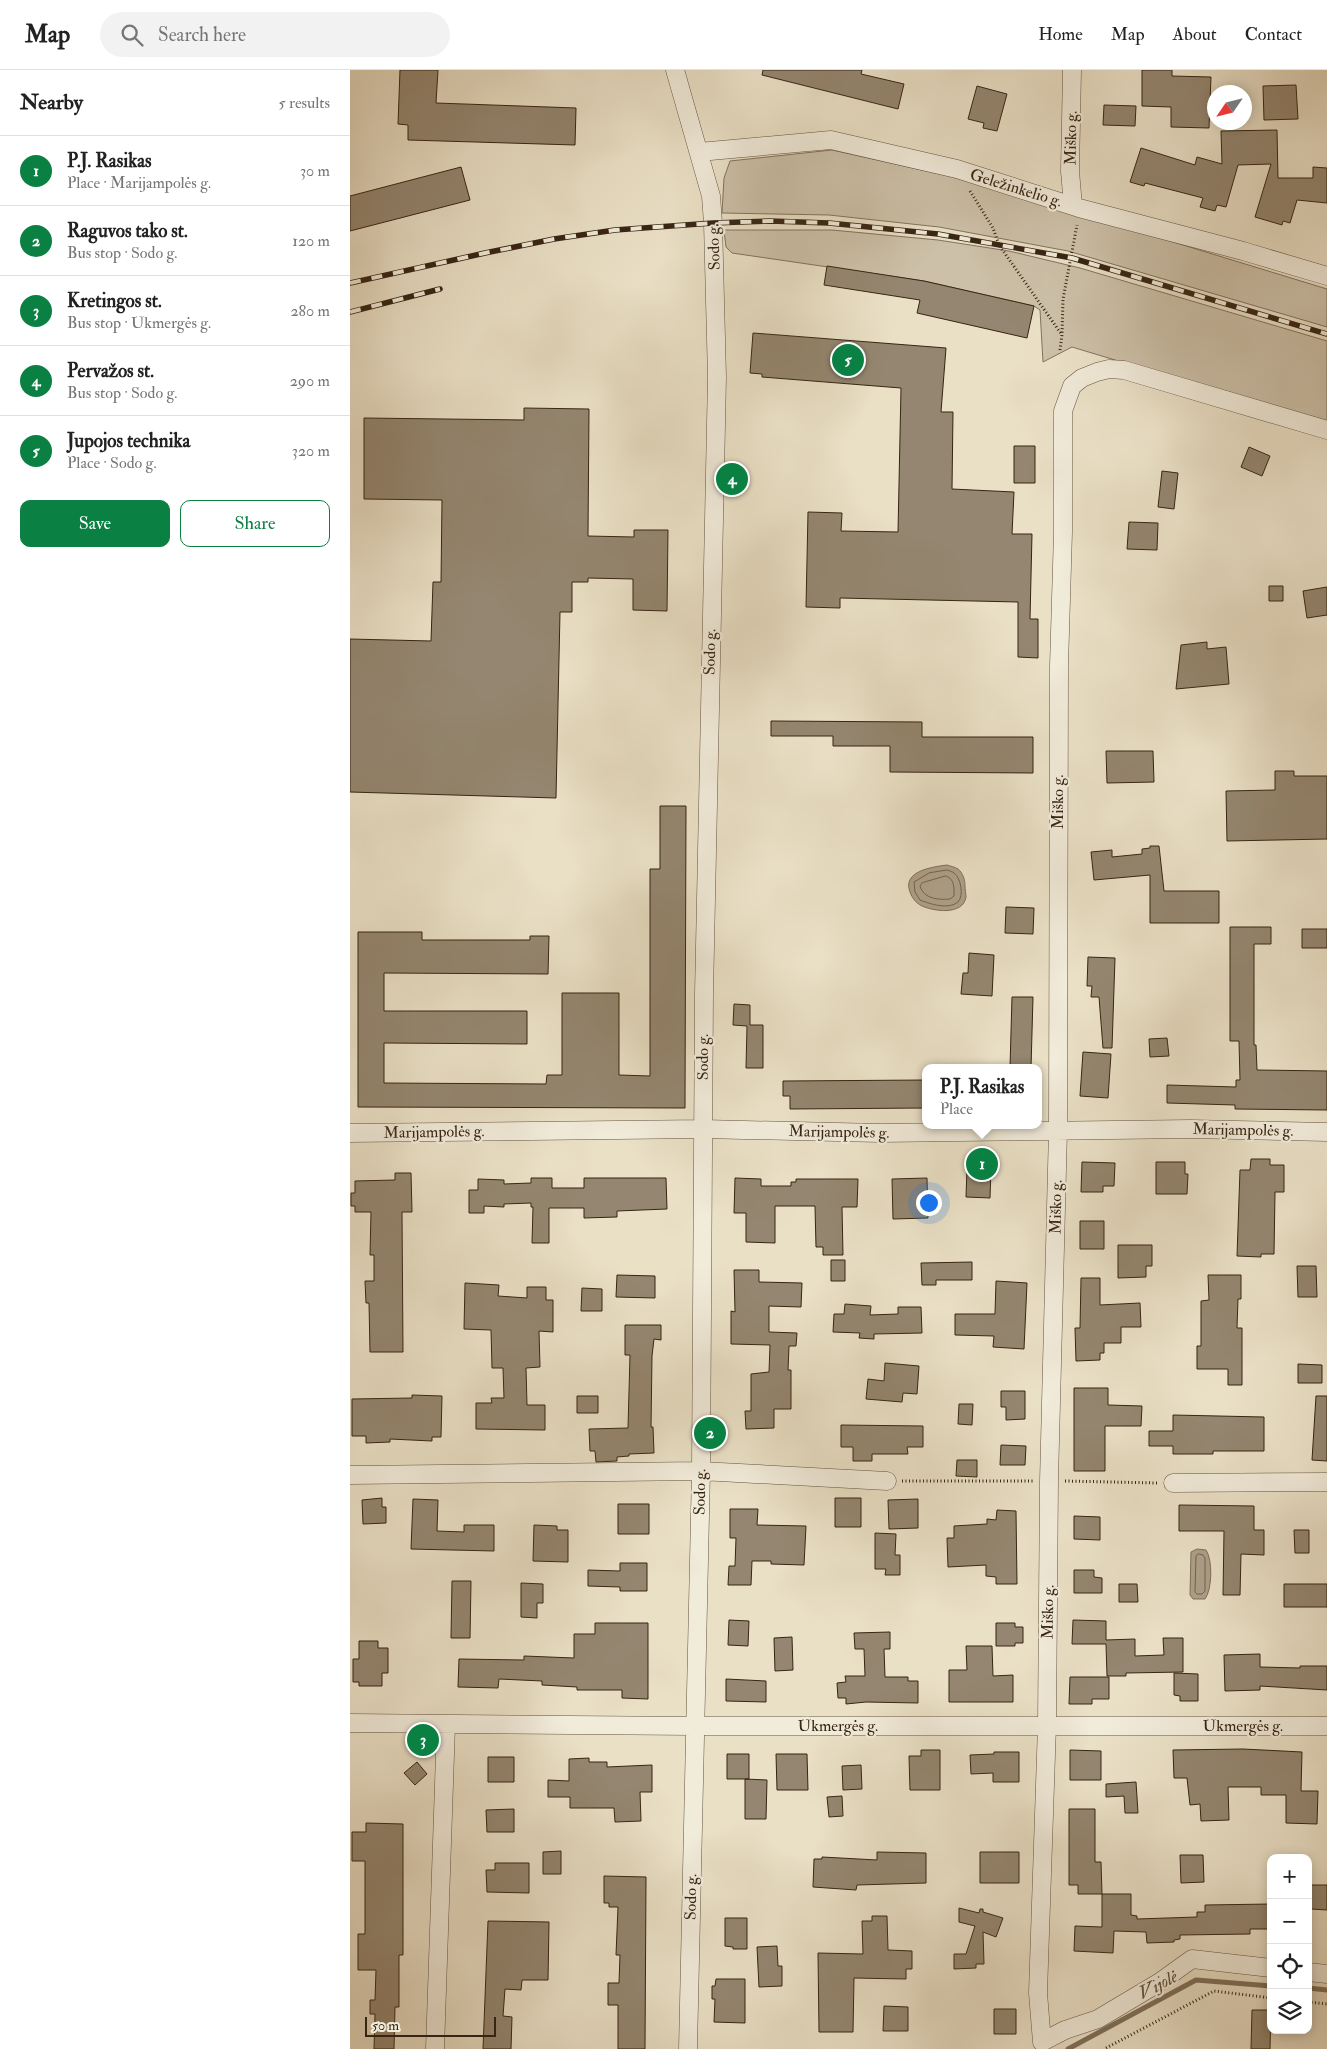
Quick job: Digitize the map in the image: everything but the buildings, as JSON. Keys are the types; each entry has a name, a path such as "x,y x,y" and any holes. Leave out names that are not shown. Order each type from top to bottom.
{"street":[{"name":"Sodo g.","path":"675,70 711,196 714,222 717,367 708,744 701,1471 688,2049"},
{"name":"Miško g.","path":"1072,70 1070,171 1076,207"},
{"name":"Geležinkelio g.","path":"699,152 831,140 957,169 1076,207 1243,250 1327,276"},
{"name":"Miško g.","path":"1267,1968 1192,1959 1160,1982 1098,2020 1065,2030 1042,2042 1038,1993 1047,1726 1049,1481 1058,1130 1058,685 1063,532 1063,411 1072,386 1082,378 1097,372 1124,370 1327,430"},
{"name":"Marijampolės g.","path":"350,1133 703,1130 880,1133 1190,1129 1327,1132"},
{"path":"350,1475 701,1471 887,1481"},
{"path":"1173,1483 1327,1482"},
{"name":"Ukmergės g.","path":"350,1723 694,1726 1327,1726"},
{"path":"434,2049 446,1724"},
{"path":"1312,1972 1327,1974"}],"path":[{"path":"957,169 993,228 999,245 1062,335"},
{"path":"1060,350 1063,299 1076,207"},
{"path":"887,1481 1173,1483"},
{"path":"1106,2048 1214,1991 1267,1998"},
{"path":"1312,2002 1327,2004"}],"shaded area":[{"path":"832,150 949,176 1075,212 1327,289 1327,327 1068,251 939,227 829,215 722,213 724,178 730,161"},
{"path":"724,230 832,230 938,240 1009,251 1080,268 1327,341 1327,424 1072,347 1043,362 1040,310 1034,306 924,281 732,253 726,247"}],"water":[{"path":"947,865 958,869 965,881 966,897 964,903 954,910 940,910 922,906 913,898 910,892 910,879 920,871"},
{"path":"1197,1549 1206,1550 1210,1561 1210,1582 1205,1599 1193,1599 1190,1595 1191,1552"}],"waterway":[{"name":"Vijolė","path":"1068,2049 1196,1980 1267,1986"},
{"name":"Vijolė","path":"1312,1988 1327,1990"}],"railway":[{"path":"350,283 554,239 615,230 770,221 829,223 938,234 1072,258 1327,334"},
{"path":"350,312 440,289"}],"place":[{"name":"Jupojos technika","path":"848,360"},
{"name":"Pervažos st.","path":"732,479"},
{"name":"P.J. Rasikas","path":"982,1164"},
{"name":"Raguvos tako st.","path":"710,1433"},
{"name":"Kretingos st.","path":"423,1740"}]}
